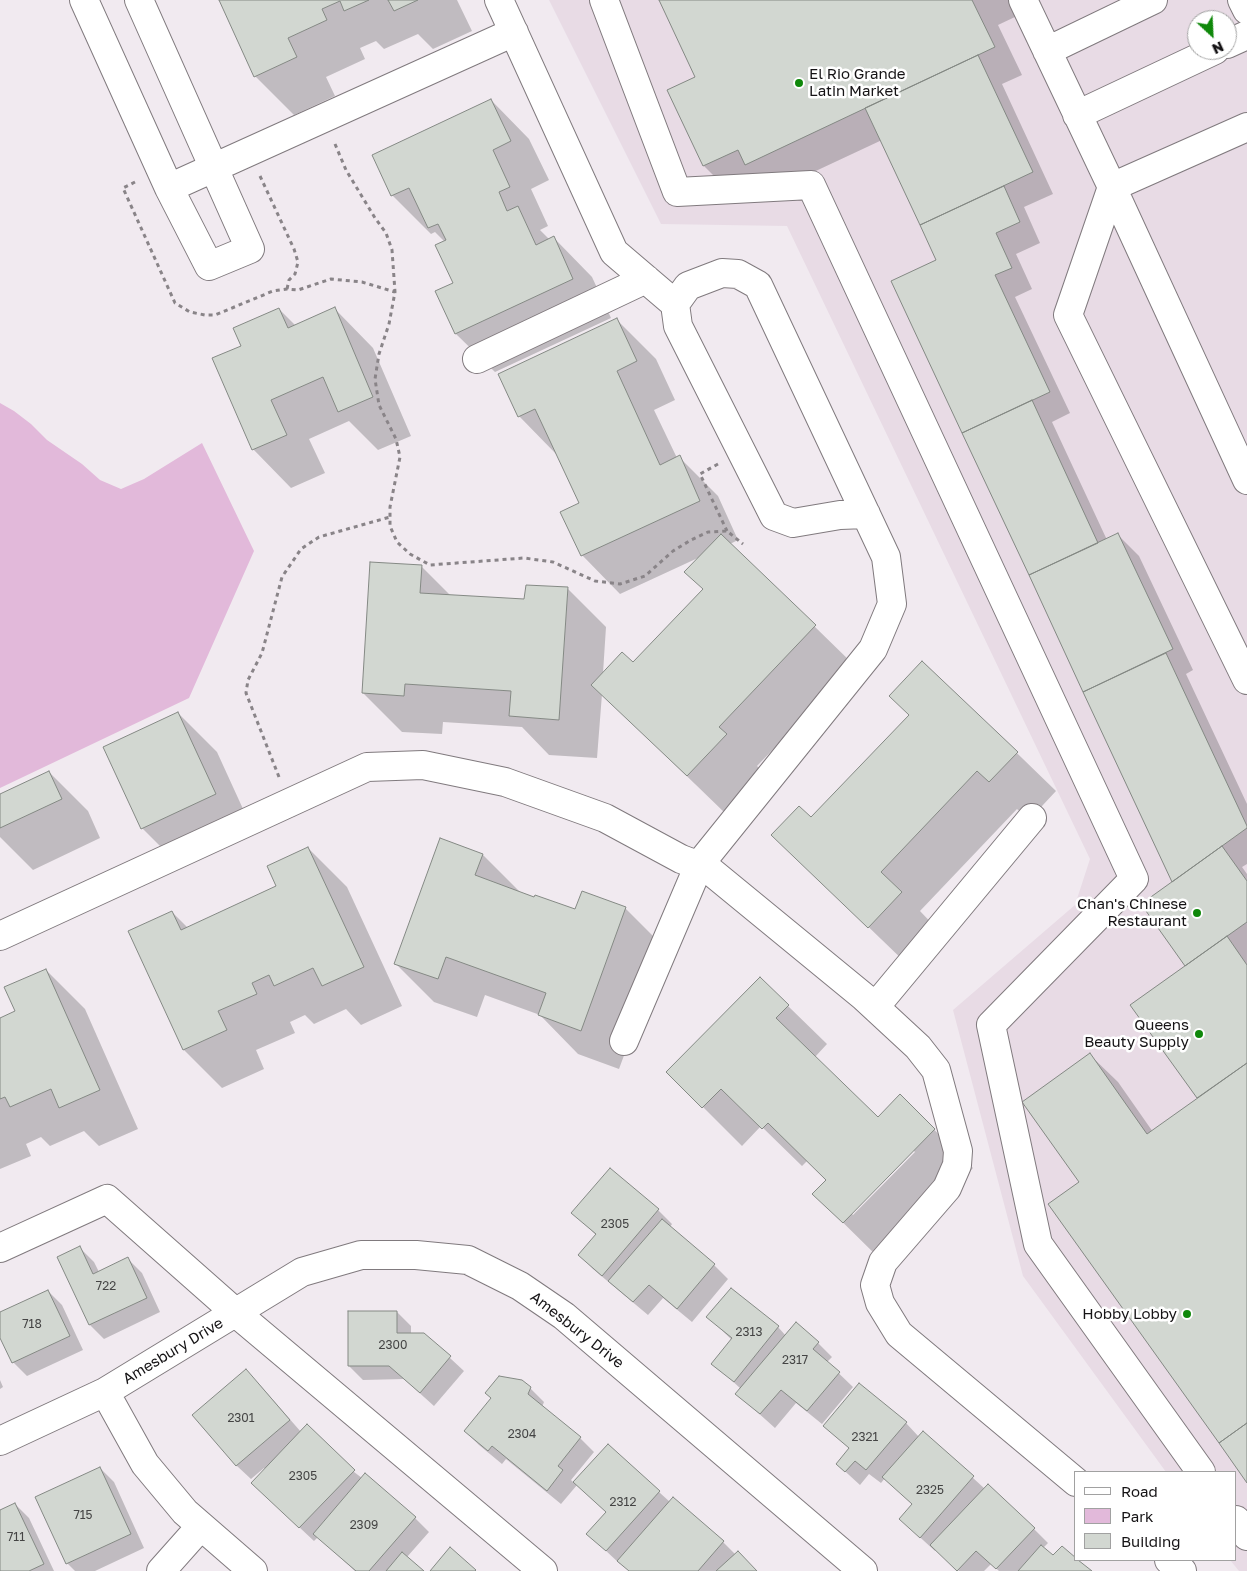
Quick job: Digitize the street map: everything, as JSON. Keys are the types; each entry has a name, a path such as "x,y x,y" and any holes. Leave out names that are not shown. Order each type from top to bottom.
{"street":[{"path":"84,0 169,188 209,266 250,249 139,0"},
{"path":"499,0 614,252 675,304 678,326 774,516 793,523 866,514"},
{"path":"604,0 677,192 810,185 1134,879 991,1025 1038,1244 1200,1471"},
{"path":"1023,0 1247,480"},
{"path":"1047,51 1153,0"},
{"path":"1242,0 1247,10"},
{"path":"169,188 514,32"},
{"path":"1078,115 1194,60"},
{"path":"1244,664 1068,315 1112,188 1247,127"},
{"path":"624,1041 699,866 873,649 892,604 886,557 758,285 738,274 722,273 688,286 675,304"},
{"path":"477,359 646,279"},
{"path":"0,936 367,767 422,765 505,782 605,818 681,859 708,869 875,1008 918,1047 936,1070 958,1151 957,1165 947,1188 884,1262 875,1285 880,1303 899,1334 1074,1480"},
{"path":"875,1008 1032,818"},
{"path":"0,1248 107,1199 236,1313 543,1571"},
{"name":"Amesbury Drive","path":"0,1441 105,1392 302,1272 361,1256 416,1255 468,1260 520,1286 564,1316 863,1571"},
{"path":"105,1392 146,1464 185,1512 253,1571"},
{"path":"1237,1521 1247,1536"},
{"path":"161,1571 201,1526"},
{"path":"1170,1561 1182,1571"}],"path":[{"path":"324,118 346,170 386,233 392,250 395,292 389,324 379,354 375,378 379,405 396,439 400,458 390,507 390,526 397,542 410,554 430,565 524,558 553,562 595,580 620,584 645,576 673,551 690,540 708,532 727,531"},
{"path":"248,152 294,249 298,262 295,274 289,280 287,289"},
{"path":"742,452 700,474 727,531 743,544"},
{"path":"290,802 246,693 248,680 262,653 282,577 301,549 319,537 390,516"}],"shaded area":[{"path":"549,0 1247,0 1247,1571 1239,1571 1231,1561 1237,1561 1237,1471 1165,1471 1023,1276 953,1010 1075,905 1090,859 787,226 661,224"}],"green space":[{"path":"0,403 31,424 47,440 82,464 100,480 121,489 144,479 202,443 254,551 189,698 0,788"}],"building":[{"path":"219,0 369,0 344,11 340,1 322,9 327,20 288,38 297,57 254,77"},
{"path":"388,0 418,0 394,11"},
{"name":"El Rio Grande Latin Market","path":"659,0 972,0 995,47 745,165 738,150 703,166 667,90 695,77"},
{"path":"978,55 1033,172 920,225 865,108"},
{"path":"491,99 511,141 493,150 510,187 499,192 507,211 518,206 536,245 554,236 573,279 455,334 435,291 453,283 435,245 446,240 438,224 428,228 409,188 391,196 372,155"},
{"path":"1004,186 1020,222 996,233 1012,268 995,275 1050,392 962,433 891,281 936,260 920,225"},
{"path":"335,307 373,397 338,412 323,377 271,400 287,435 252,450 212,358 241,346 233,328 279,308 288,328"},
{"path":"617,318 637,361 617,371 660,465 680,455 700,501 581,556 560,512 579,503 535,409 518,417 498,374"},
{"path":"1032,400 1098,543 1029,575 962,433"},
{"path":"1118,533 1173,649 1083,692 1029,575"},
{"path":"721,534 816,625 719,727 727,734 687,776 591,685 622,652 633,662 703,589 684,572"},
{"path":"370,562 422,565 420,593 524,599 526,585 568,587 559,720 509,716 511,691 405,684 404,696 362,693"},
{"path":"1166,653 1247,826 1247,828 1172,882 1083,692"},
{"path":"922,661 1018,752 989,782 977,771 881,872 902,892 868,928 771,835 799,806 811,817 909,715 889,696"},
{"path":"178,712 216,794 141,829 103,747"},
{"path":"49,771 62,799 0,828 0,794"},
{"path":"440,838 483,854 475,875 534,897 535,895 575,909 582,891 626,907 581,1031 538,1015 546,993 446,957 438,979 394,964"},
{"name":"Chan's Chinese Restaurant","path":"1222,846 1247,881 1247,922 1185,966 1141,904"},
{"path":"308,847 364,967 322,986 313,968 274,986 269,975 252,983 257,994 218,1011 227,1030 183,1050 128,931 172,911 181,930 276,886 267,866"},
{"name":"Queens Beauty Supply","path":"1227,936 1247,965 1247,1063 1197,1098 1130,1005"},
{"path":"46,969 100,1090 59,1108 51,1089 10,1107 5,1097 0,1099 0,1018 15,1011 4,987"},
{"path":"760,977 789,1005 776,1018 878,1117 900,1094 935,1129 843,1223 812,1194 826,1180 768,1123 762,1129 721,1089 702,1108 666,1072"},
{"name":"Hobby Lobby","path":"1090,1053 1147,1134 1247,1063 1247,1423 1219,1443 1048,1204 1079,1182 1022,1102"},
{"path":"610,1168 659,1209 602,1276 578,1255 596,1234 571,1213"},
{"path":"662,1219 715,1264 677,1309 649,1285 633,1302 608,1281"},
{"path":"80,1246 93,1274 128,1257 147,1298 89,1325 57,1257"},
{"path":"731,1288 779,1326 734,1382 711,1364 732,1338 706,1317"},
{"path":"48,1290 70,1336 12,1363 0,1338 0,1312"},
{"path":"348,1311 397,1311 397,1333 424,1333 451,1356 420,1393 389,1366 348,1366"},
{"path":"796,1322 819,1342 813,1349 840,1372 807,1411 781,1390 760,1414 735,1394"},
{"path":"246,1369 290,1420 236,1466 192,1415"},
{"path":"499,1376 522,1380 531,1387 528,1394 581,1437 558,1466 563,1470 547,1491 492,1446 488,1451 464,1431 491,1398 485,1393"},
{"path":"859,1383 907,1422 866,1470 855,1461 845,1472 836,1464 849,1448 823,1426"},
{"path":"1247,1423 1247,1483 1219,1443"},
{"path":"307,1424 355,1470 299,1528 251,1483"},
{"path":"923,1431 974,1476 920,1538 899,1519 912,1504 882,1477"},
{"path":"608,1444 660,1491 606,1551 586,1534 606,1512 573,1482"},
{"path":"100,1467 131,1534 66,1564 35,1497"},
{"path":"365,1473 416,1517 369,1571 356,1571 313,1534"},
{"path":"988,1484 1035,1528 996,1569 976,1551 957,1571 930,1545"},
{"path":"673,1497 724,1541 698,1571 629,1571 617,1561"},
{"path":"15,1503 44,1564 29,1571 0,1571 0,1510"},
{"path":"1041,1545 1053,1555 1062,1546 1074,1556 1074,1561 1079,1561 1092,1571 1018,1571"},
{"path":"450,1547 476,1570 430,1571"},
{"path":"738,1551 757,1571 716,1571"},
{"path":"402,1552 424,1571 386,1571"}],"place":[{"name":"El Rio Grande Latin Market","path":"799,83"},
{"name":"Chan's Chinese Restaurant","path":"1197,913"},
{"name":"Queens Beauty Supply","path":"1199,1034"},
{"name":"Hobby Lobby","path":"1187,1314"}]}
